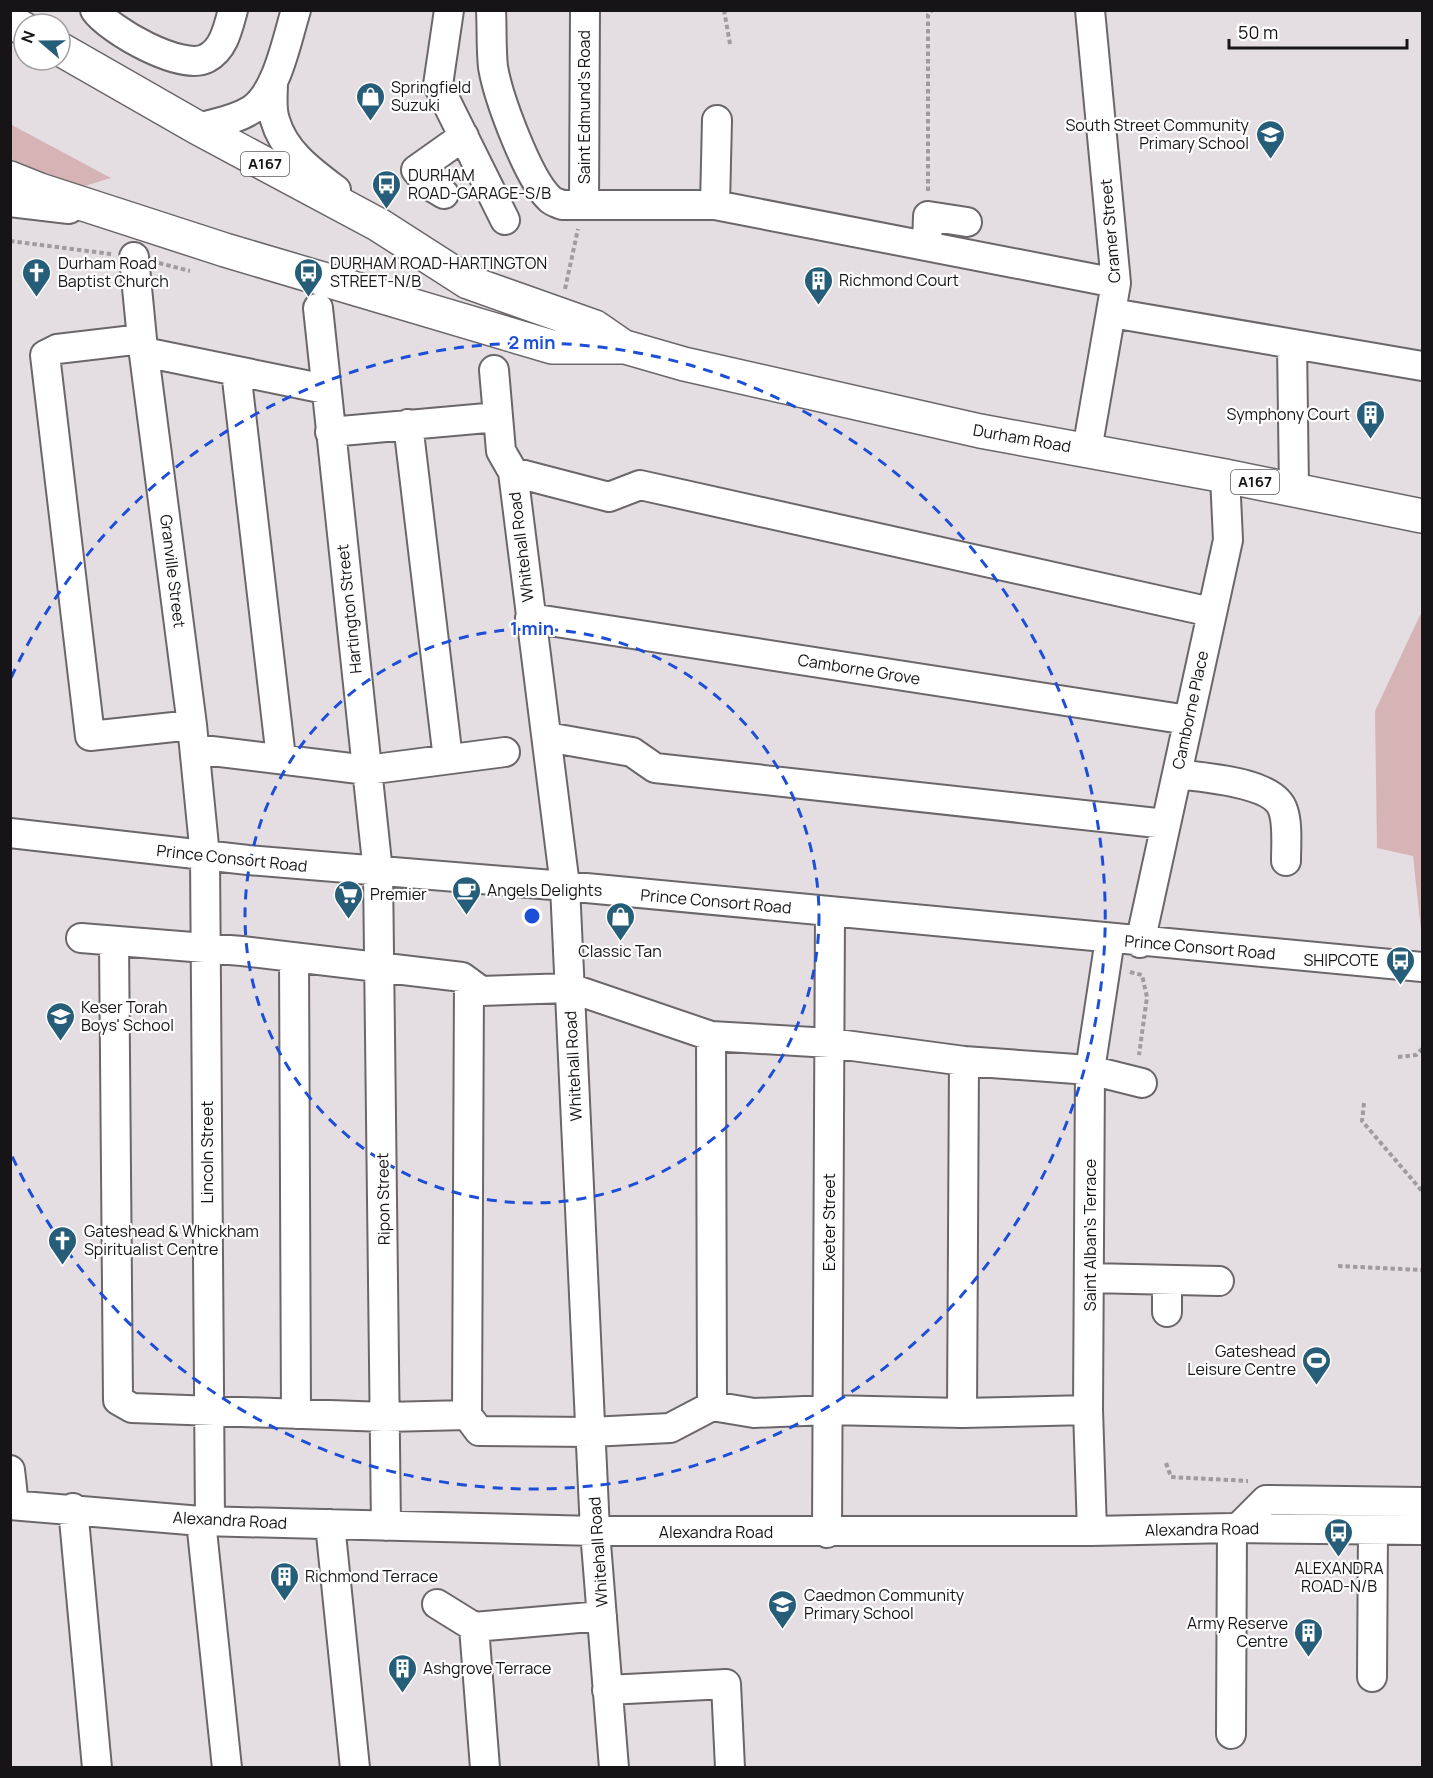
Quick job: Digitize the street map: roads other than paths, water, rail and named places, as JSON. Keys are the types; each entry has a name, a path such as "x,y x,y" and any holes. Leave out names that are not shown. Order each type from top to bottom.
{"main road":[{"name":"A167","path":"72,56 198,128 379,225 468,282 595,327 625,347"},
{"name":"A167","path":"10,178 225,250 543,345 625,347"},
{"name":"Durham Road","path":"625,347 684,364 980,431 1294,489 1422,516"}],"street":[{"path":"95,10 103,21 164,55 188,61 205,60 217,50 227,33 233,10"},
{"path":"198,128 229,120 251,110 260,103 273,82 296,10"},
{"path":"449,10 438,84 505,220"},
{"path":"491,10 493,65 498,89 514,135 542,190 552,201 562,205 715,205 1116,283"},
{"name":"Saint Edmund's Road","path":"584,204 585,10"},
{"name":"Cramer Street","path":"1087,450 1116,283 1090,10"},
{"path":"273,82 274,118 282,137 302,164 379,225"},
{"path":"715,205 717,120"},
{"path":"444,194 429,185 416,170 464,136"},
{"path":"10,202 116,214"},
{"path":"927,246 928,216 967,222"},
{"name":"Granville Street","path":"134,257 143,346 194,737 206,855"},
{"name":"Hartington Street","path":"318,308 378,872"},
{"path":"1112,313 1422,366"},
{"path":"1292,344 1294,489"},
{"path":"325,390 236,371 143,346 57,349 45,356 90,736 194,737 280,758 367,770 505,752"},
{"name":"Whitehall Road","path":"494,370 501,451 513,472 565,886 595,1531 614,1767"},
{"path":"236,371 280,758"},
{"path":"330,432 498,417"},
{"path":"408,424 448,759"},
{"path":"513,472 609,497 640,484 1211,612"},
{"name":"Camborne Place","path":"1140,942 1228,540 1226,476"},
{"name":"Camborne Grove","path":"530,618 1188,720"},
{"path":"547,737 632,752 655,768 1166,824"},
{"path":"1177,774 1256,787 1272,794 1283,809 1286,861"},
{"name":"Prince Consort Road","path":"10,832 378,872 565,886 1422,967"},
{"name":"Lincoln Street","path":"206,855 209,1411 206,1521 227,1767"},
{"name":"Ripon Street","path":"378,872 387,1526"},
{"name":"Exeter Street","path":"827,1533 830,912"},
{"path":"81,938 294,957 462,977 481,991 570,988 711,1036 830,1043 964,1061 1090,1070 1139,1083"},
{"name":"Saint Alban's Terrace","path":"1092,1532 1088,1410 1090,1070 1110,939"},
{"path":"114,941 118,1400 132,1408 385,1416 467,1414"},
{"path":"294,957 296,1414"},
{"path":"469,982 467,1414 478,1431 591,1432 670,1428 712,1406 754,1413 828,1410 962,1413 1088,1410"},
{"path":"711,1036 712,1406"},
{"path":"962,1413 964,1061"},
{"path":"1090,1278 1167,1282 1219,1281"},
{"path":"1167,1282 1167,1312"},
{"path":"10,1470 12,1505"},
{"path":"1231,1734 1235,1528 1266,1500 1422,1502"},
{"name":"Alexandra Road","path":"12,1505 73,1508 206,1521 595,1531 827,1533 1092,1532 1235,1528 1422,1530"},
{"path":"73,1508 97,1767"},
{"path":"330,1524 355,1767"},
{"path":"1372,1677 1373,1530"},
{"path":"437,1604 474,1627 602,1617"},
{"path":"474,1627 485,1767"},
{"path":"608,1690 726,1684 730,1767"}],"place":[{"name":"Springfield Suzuki","path":"370,122"},
{"name":"South Street Community Primary School","path":"1270,160"},
{"name":"DURHAM ROAD-GARAGE-S/B","path":"387,210"},
{"name":"Durham Road Baptist Church","path":"37,298"},
{"name":"DURHAM ROAD-HARTINGTON STREET-N/B","path":"309,298"},
{"name":"Richmond Court","path":"818,306"},
{"name":"Symphony Court","path":"1371,440"},
{"name":"Angels Delights","path":"466,916"},
{"name":"Premier","path":"349,920"},
{"name":"Classic Tan","path":"620,942"},
{"name":"SHIPCOTE","path":"1400,986"},
{"name":"Keser Torah Boys' School","path":"60,1042"},
{"name":"Gateshead & Whickham Spiritualist Centre","path":"63,1266"},
{"name":"Gateshead Leisure Centre","path":"1317,1386"},
{"name":"ALEXANDRA ROAD-N/B","path":"1339,1558"},
{"name":"Richmond Terrace","path":"284,1602"},
{"name":"Caedmon Community Primary School","path":"783,1630"},
{"name":"Army Reserve Centre","path":"1309,1658"},
{"name":"Ashgrove Terrace","path":"402,1694"}]}
